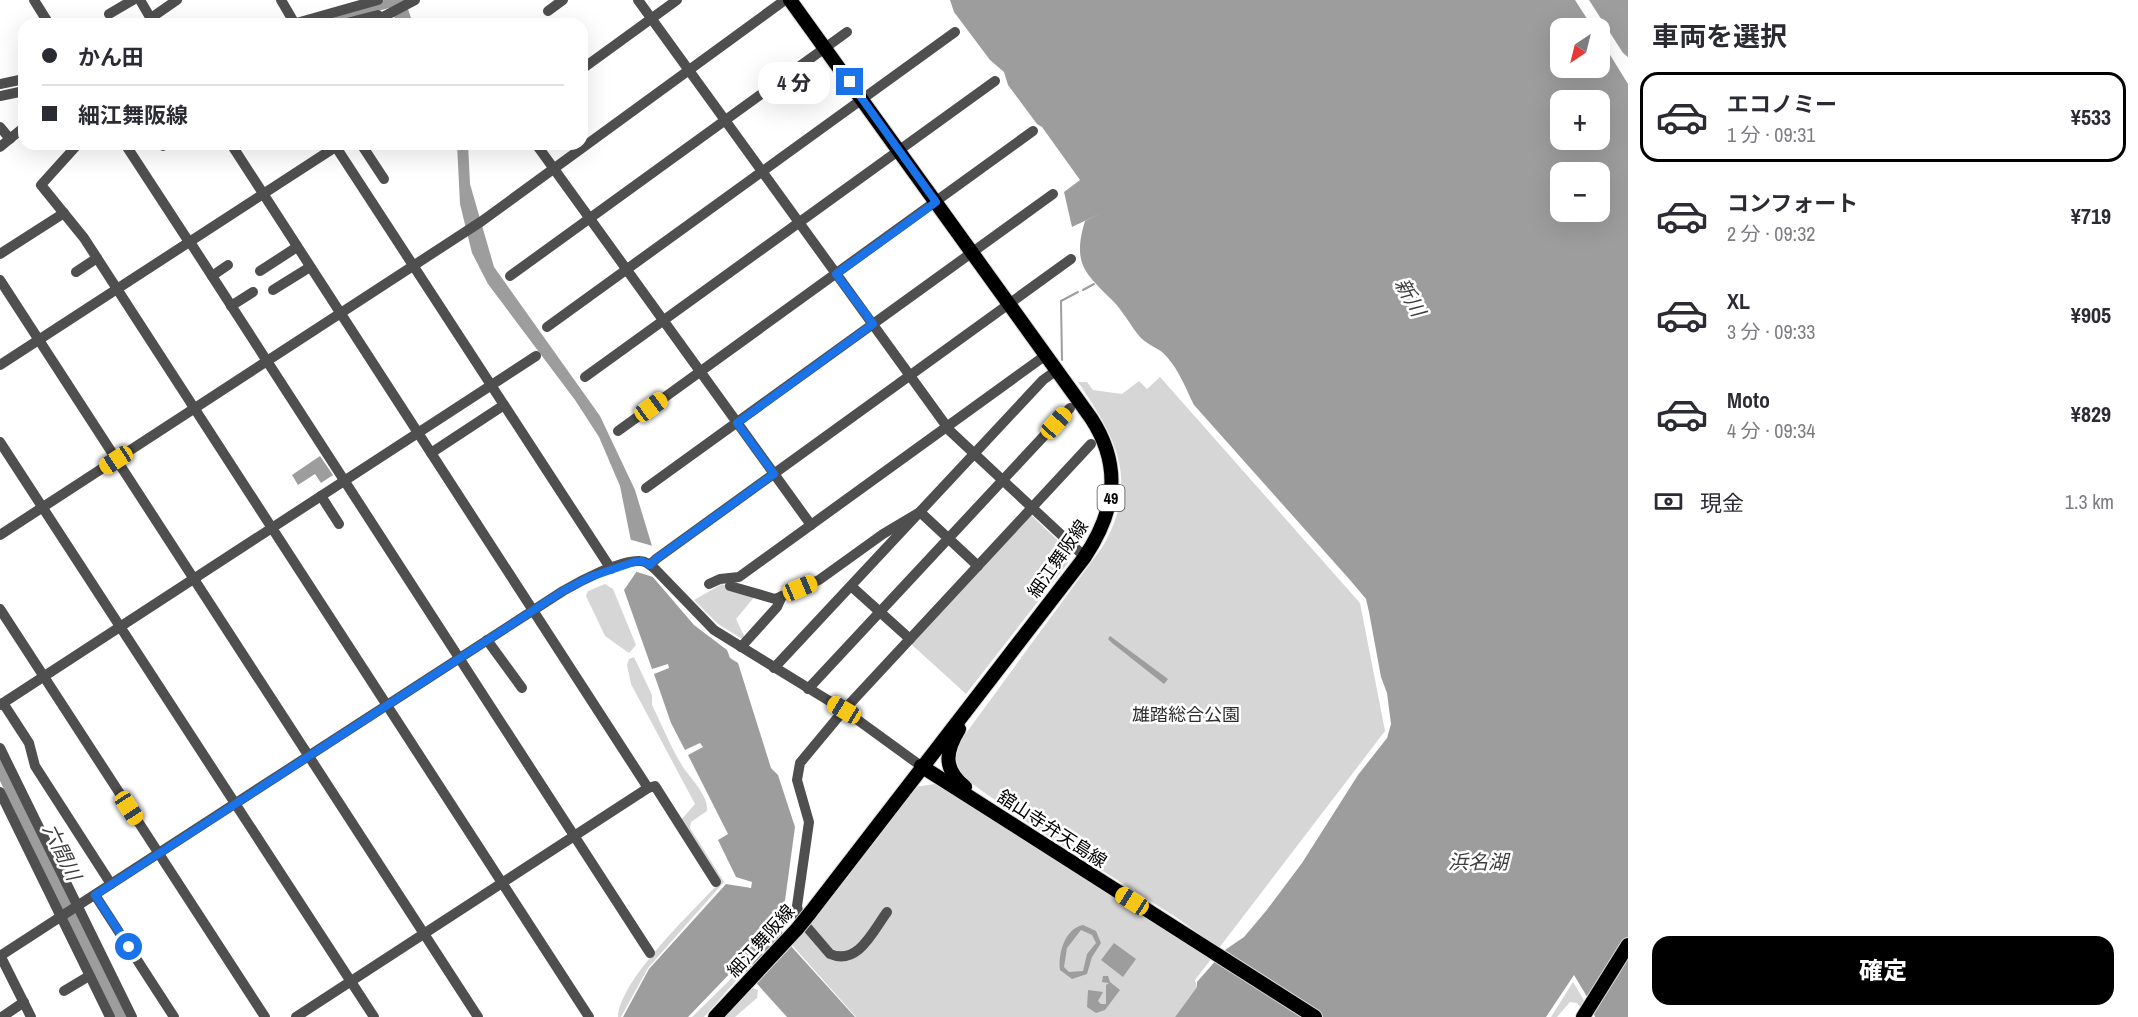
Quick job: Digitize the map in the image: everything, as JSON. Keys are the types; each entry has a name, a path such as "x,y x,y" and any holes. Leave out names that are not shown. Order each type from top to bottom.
{"main road":[{"name":"細江舞阪線","path":"715,1017 801,924 1085,557 1108,513 1112,490 1111,467 1099,431 790,0"},
{"path":"987,684 950,743 948,764 959,782 1013,825"},
{"name":"舘山寺弁天島線","path":"921,766 1316,1017"},
{"path":"1585,1014 1628,945"}],"street":[{"path":"34,0 45,18"},
{"path":"109,14 133,0"},
{"path":"140,0 150,18"},
{"path":"156,18 177,0"},
{"path":"281,0 291,18"},
{"path":"548,11 563,0"},
{"path":"638,0 947,427 973,455 1085,557"},
{"path":"588,65 677,0"},
{"path":"588,143 785,0"},
{"path":"330,18 412,2"},
{"path":"358,18 378,10"},
{"path":"510,276 847,32"},
{"path":"548,327 955,32"},
{"path":"0,84 18,80"},
{"path":"585,377 995,81"},
{"path":"1,97 18,93"},
{"path":"0,127 10,139"},
{"path":"618,431 1033,131"},
{"path":"0,147 18,132"},
{"path":"73,150 41,186 97,258 590,1017"},
{"path":"129,150 650,953"},
{"path":"235,150 648,788"},
{"path":"0,365 329,150"},
{"path":"340,150 611,569"},
{"path":"365,150 384,179"},
{"path":"540,150 811,525"},
{"path":"0,536 482,221 578,150"},
{"path":"646,488 1053,194"},
{"path":"0,254 64,213"},
{"path":"260,271 297,247"},
{"path":"76,272 97,258"},
{"path":"655,565 774,474 1071,259"},
{"path":"212,276 228,265"},
{"path":"273,291 310,267"},
{"path":"0,280 5,298 39,340 478,1017"},
{"path":"231,306 254,292"},
{"path":"709,584 728,577 739,577 1046,355"},
{"path":"111,884 35,766 29,743 2,704 536,356"},
{"path":"774,668 1043,380 1057,370"},
{"path":"431,453 504,405"},
{"path":"808,689 1070,408"},
{"path":"887,912 857,951 848,956 830,954 801,924 798,906 808,822 796,780 797,769 844,710 1091,444"},
{"path":"2,448 374,1017"},
{"path":"321,496 339,524"},
{"path":"920,512 978,566"},
{"path":"730,586 775,599 819,580 883,534 920,512"},
{"path":"31,1017 0,956 570,587 611,569 634,562 642,561 655,565 701,619 774,668 844,710 921,766"},
{"path":"851,586 910,639"},
{"path":"741,647 777,607 782,596"},
{"path":"2,616 265,1017"},
{"path":"487,640 522,688"},
{"path":"0,748 76,907 132,1017"},
{"path":"296,1017 648,788 656,786 716,882"},
{"path":"0,793 110,1017"},
{"path":"95,895 174,1017"},
{"path":"63,991 89,976"},
{"path":"2,1017 24,1002"}],"green space":[{"name":"雄踏総合公園","path":"1160,377 1360,603 1385,731 1219,948 1177,918 1035,828 968,781 961,774 955,759 961,740 1103,546 1114,523 1120,501 1119,461 1103,422 1078,382 1087,382 1093,390 1122,394 1139,381 1147,389"},
{"path":"1031,515 1070,552 1068,563 966,694 910,643"},
{"path":"605,584 613,589 636,645 629,653 605,636 586,596 588,591"},
{"path":"722,584 756,595 736,619 744,640 718,624 694,600"},
{"path":"634,657 652,695 652,705 671,744 683,767 705,799 707,811 691,822 690,828 724,882 648,968 621,1017 618,1017 630,985 643,967 716,886 681,820 695,804 631,684 627,665 629,659"},
{"path":"935,784 1212,958 1195,980 1197,987 1175,1017 856,1017 792,945 914,787"},
{"path":"740,970 740,976 704,1017 692,1017"},
{"path":"1573,982 1585,1002 1581,1008 1577,1003 1570,1002 1557,1017 1551,1017"},
{"path":"753,988 758,990 757,998 735,1017 722,1017"}],"water":[{"path":"384,0 405,0 411,18 395,18 389,8 353,18 324,18"},
{"path":"950,0 1575,0 1587,18 1550,18 1550,78 1610,78 1610,55 1628,84 1628,1017 1595,1017 1589,1000 1574,975 1546,1017 1175,1017 1197,987 1197,982 1225,950 1244,937 1266,911 1302,863 1358,775 1387,738 1391,724 1387,693 1381,677 1366,599 1194,405 1179,374 1167,357 1141,338 1117,305 1088,275 1081,258 1081,236 1085,221 1101,213 1072,227 1064,192 1080,180 1008,85 1004,72 990,60 954,12"},
{"path":"1589,0 1628,0 1628,57 1610,33 1610,18 1601,18"},
{"path":"457,150 468,150 470,184 494,267 600,416 635,490 652,546 652,576 694,625 727,650 730,658 738,663 771,768 778,775 795,827 781,930 790,945 855,1017 787,1017 739,964 688,1017 623,1017 649,969 726,884 751,888 752,882 736,877 718,840 728,834 688,755 703,747 700,743 685,750 671,723 654,674 669,668 668,664 652,669 624,590 637,571 620,486 599,437 575,400 488,284 472,253 460,204"},
{"path":"320,456 333,475 321,483 315,474 298,485 292,475"},
{"path":"1110,636 1168,679 1164,684 1112,643 1108,639"},
{"path":"0,757 127,1017 115,1017 0,781"},
{"path":"1083,925 1096,931 1101,943 1092,957 1087,974 1072,979 1060,970 1060,957 1067,937 1076,927","holes":["1081,930 1092,935 1096,943 1087,954 1083,971 1069,972 1064,967 1067,948"]},
{"path":"1114,943 1136,959 1123,977 1101,960"},
{"path":"1103,976 1108,976 1110,982 1120,990 1105,1010 1096,1013 1087,1007 1088,990 1103,992 1098,1001 1106,1004 1106,985 1109,983 1102,982"}],"pier":[{"path":"628,539 653,546 662,587 653,577 637,572"}],"waterway":[{"path":"1083,290 1094,284"},
{"path":"1062,360 1061,301 1078,292"}],"route":[{"path":"129,947 95,895 576,583 634,562 642,561 650,565 774,474 737,423 873,324 836,274 936,202 850,82"}],"water label":[{"name":"新川","path":"1410,297"},
{"name":"六間川","path":"62,852"},
{"name":"浜名湖","path":"1478,862"}]}
